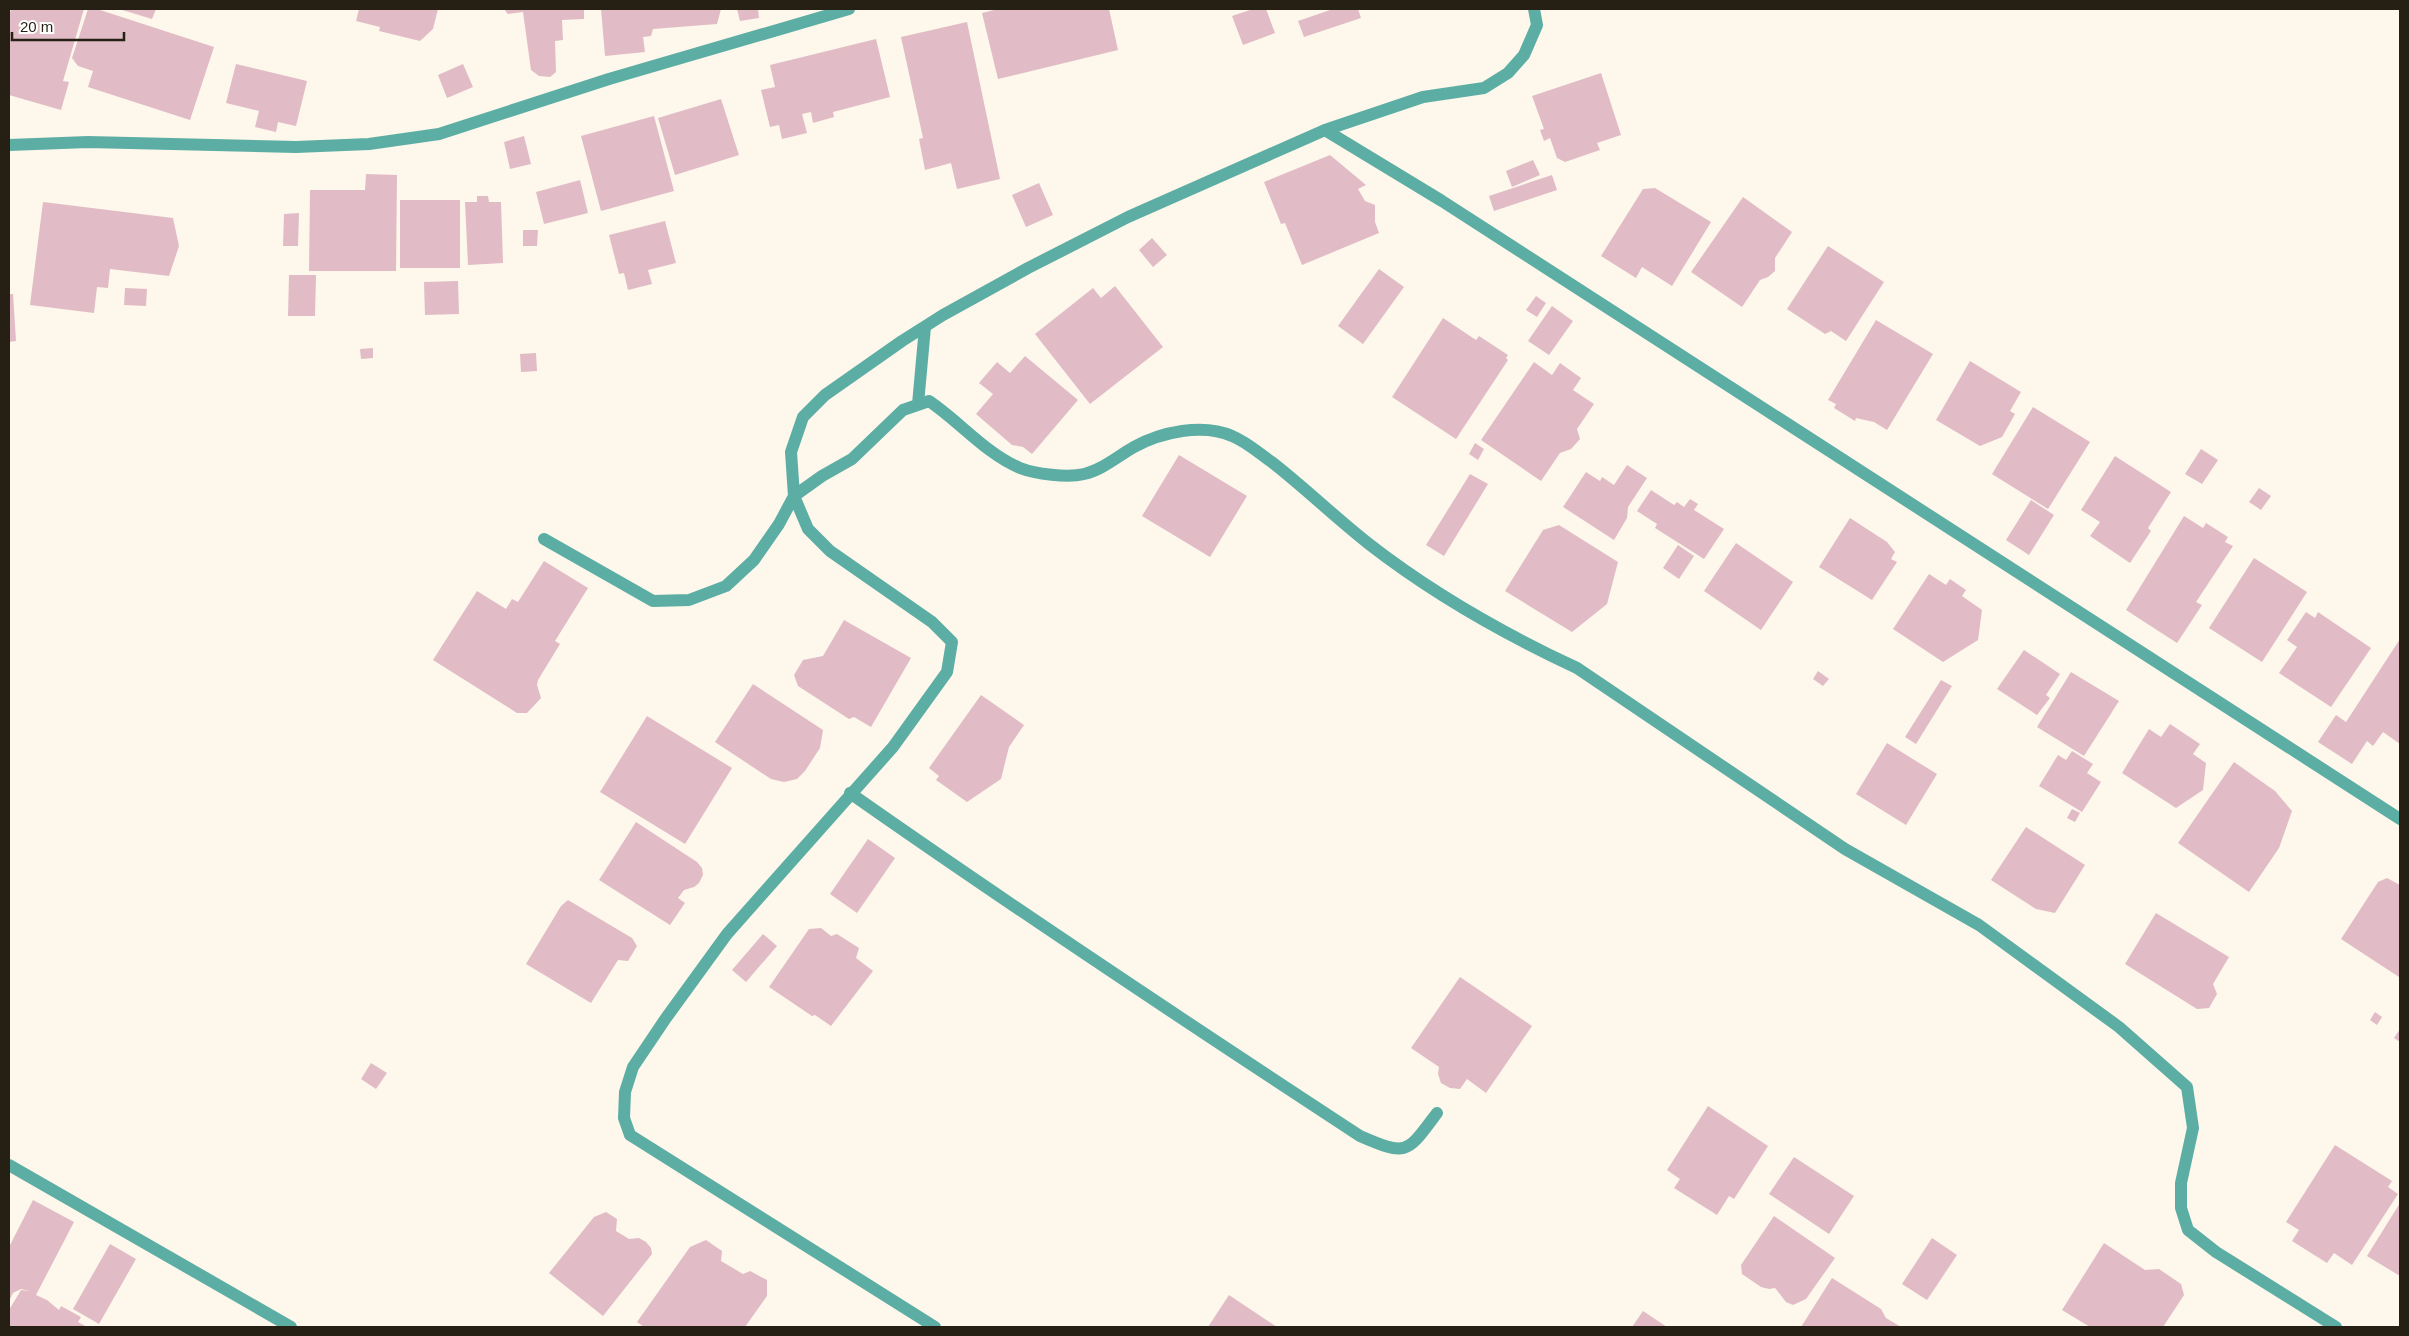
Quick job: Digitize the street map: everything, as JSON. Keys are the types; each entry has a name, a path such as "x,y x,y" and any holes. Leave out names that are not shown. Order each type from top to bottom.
{"street":[{"path":"9,145 88,142 296,147 369,144 439,134 609,79 849,9"},
{"path":"935,1327 630,1135 624,1118 625,1092 634,1067 666,1018 727,934 893,746 946,672 952,642 932,622 830,551 808,529 794,496 791,452 803,417 825,395 943,315 1028,268 1128,217 1325,130 1423,97 1484,88 1508,73 1524,55 1537,25 1534,9"},
{"path":"1325,130 1442,202 2400,819"},
{"path":"918,404 925,327"},
{"path":"544,539 653,601 689,600 726,586 754,560 779,524 794,496 822,476 852,459 903,410 918,404 929,401 952,417 986,448 1021,468 1047,474 1084,474 1136,446 1165,435 1204,429 1232,435 1256,450 1368,543 1414,577 1529,646 1576,668 1845,849 1978,925 2119,1028 2187,1087 2192,1128 2181,1192 2181,1208 2188,1230 2216,1252 2336,1327"},
{"path":"850,793 972,879 1141,993 1360,1136 1392,1150 1407,1147 1418,1139 1437,1113"},
{"path":"9,1165 291,1327"}],"building":[{"path":"11,9 84,9 63,81 69,82 61,110 9,95 9,16"},
{"path":"88,9 97,9 214,47 190,120 88,87 93,71 78,66 72,58"},
{"path":"119,9 156,9 152,19"},
{"path":"359,9 438,9 433,29 420,41 379,31 380,27 356,21"},
{"path":"504,9 584,9 584,19 562,20 563,40 555,41 556,72 550,77 539,76 531,70 523,12 508,14"},
{"path":"601,9 721,9 717,24 653,29 651,36 643,37 645,52 605,56"},
{"path":"737,9 758,9 759,18 740,21"},
{"path":"998,9 1109,9 1118,50 998,79 982,13"},
{"path":"1253,9 1266,9 1275,33 1243,45 1232,16"},
{"path":"1333,9 1358,9 1361,18 1304,37 1298,21"},
{"path":"967,22 1000,179 957,189 951,163 925,170 919,139 923,138 901,37"},
{"path":"876,39 890,97 833,112 834,117 813,123 811,112 802,114 807,133 782,139 779,125 770,127 761,90 775,87 770,65"},
{"path":"236,64 307,81 296,126 278,122 276,132 255,127 259,111 226,103"},
{"path":"463,64 473,87 447,98 438,75"},
{"path":"1601,73 1621,135 1597,143 1600,150 1565,162 1557,158 1550,138 1544,141 1540,130 1544,129 1532,96"},
{"path":"721,99 739,155 675,175 658,118"},
{"path":"654,116 674,191 601,211 581,136"},
{"path":"524,136 531,164 510,169 504,142"},
{"path":"1330,155 1366,185 1358,189 1365,201 1375,205 1375,222 1379,233 1302,265 1285,223 1281,224 1264,182"},
{"path":"1533,160 1540,175 1512,187 1506,171"},
{"path":"366,174 397,175 396,271 309,271 310,190 365,190"},
{"path":"1552,175 1557,190 1494,211 1489,196"},
{"path":"580,180 588,213 544,224 536,192"},
{"path":"1039,183 1053,215 1026,227 1012,195"},
{"path":"1655,188 1711,222 1672,286 1642,267 1636,278 1601,256 1643,189"},
{"path":"477,196 488,196 489,202 501,202 503,263 468,265 465,202 477,202"},
{"path":"1743,197 1792,232 1775,258 1775,271 1768,277 1760,280 1742,307 1691,272"},
{"path":"400,200 460,200 460,268 400,268"},
{"path":"43,202 173,218 179,246 169,276 110,269 108,288 97,287 94,313 30,305"},
{"path":"299,213 298,246 283,246 284,214"},
{"path":"665,221 676,263 648,270 652,284 628,290 624,273 619,274 609,235"},
{"path":"523,230 538,230 537,246 523,246"},
{"path":"1152,238 1167,255 1153,267 1139,250"},
{"path":"1828,246 1884,282 1846,341 1831,331 1825,334 1787,309"},
{"path":"1379,269 1404,287 1363,344 1338,326"},
{"path":"289,275 316,275 315,316 288,316"},
{"path":"458,281 459,314 425,315 424,282"},
{"path":"1115,286 1163,347 1090,404 1035,334 1093,288 1101,298"},
{"path":"125,288 147,289 146,306 124,305"},
{"path":"9,294 13,294 16,341 9,342"},
{"path":"1536,296 1546,303 1537,317 1526,310"},
{"path":"1552,306 1573,321 1549,355 1528,341"},
{"path":"1443,318 1476,340 1479,336 1508,355 1506,358 1508,360 1456,439 1392,397"},
{"path":"1876,320 1933,354 1887,430 1874,422 1856,418 1855,421 1834,408 1836,404 1828,400"},
{"path":"373,348 373,358 361,359 360,349"},
{"path":"536,353 537,371 521,372 520,354"},
{"path":"1025,356 1078,400 1032,454 1023,447 1012,445 976,414 993,394 979,383 997,362 1010,373"},
{"path":"1970,361 2021,392 2010,411 2015,414 2002,437 1980,446 1936,420"},
{"path":"1534,362 1552,375 1560,363 1581,378 1573,390 1594,404 1577,429 1580,439 1571,449 1560,453 1541,481 1481,440"},
{"path":"2033,407 2090,442 2048,509 1992,474"},
{"path":"1475,443 1484,449 1478,460 1469,454"},
{"path":"2201,449 2218,460 2202,484 2185,474"},
{"path":"1179,455 1247,496 1210,557 1142,516"},
{"path":"2115,456 2171,492 2148,528 2151,531 2130,563 2090,536 2100,522 2081,510"},
{"path":"1627,465 1647,478 1628,507 1627,518 1614,540 1563,507 1586,472 1600,481 1602,477 1614,485"},
{"path":"1470,474 1488,484 1444,556 1426,545"},
{"path":"2259,488 2271,496 2261,510 2249,502"},
{"path":"1651,490 1674,505 1677,502 1684,507 1690,499 1698,504 1694,510 1724,529 1704,559 1655,528 1657,524 1637,511"},
{"path":"2031,500 2054,515 2029,555 2006,540"},
{"path":"2184,516 2203,528 2206,523 2228,537 2225,542 2233,546 2196,602 2202,605 2177,643 2126,610"},
{"path":"1850,518 1887,542 1895,552 1891,559 1897,562 1872,600 1819,567"},
{"path":"1559,525 1618,562 1607,604 1572,632 1505,591 1543,530"},
{"path":"1736,543 1793,582 1761,630 1704,591"},
{"path":"1678,545 1694,556 1679,579 1663,568"},
{"path":"2254,558 2307,592 2262,662 2209,628"},
{"path":"544,561 588,588 555,641 560,644 538,680 537,685 541,698 527,713 517,713 433,660 477,591 506,609 512,599 518,602"},
{"path":"1929,574 1946,585 1950,579 1966,590 1962,596 1982,610 1978,640 1943,662 1893,629"},
{"path":"2306,612 2315,618 2318,612 2371,648 2331,707 2279,673 2297,647 2287,640"},
{"path":"844,620 911,658 871,727 854,717 849,719 798,686 794,675 803,660 823,656"},
{"path":"2400,639 2400,744 2383,732 2373,746 2367,741 2352,764 2318,742 2336,715 2346,722"},
{"path":"2024,650 2060,674 2046,695 2050,698 2037,715 1997,689"},
{"path":"1818,671 1829,679 1823,686 1813,679"},
{"path":"2071,672 2119,701 2084,756 2037,727"},
{"path":"1941,680 1952,686 1916,744 1905,737"},
{"path":"753,684 823,730 820,748 805,771 797,779 784,782 771,779 715,742"},
{"path":"981,695 1024,725 1009,747 1001,779 967,802 936,780 939,776 929,768"},
{"path":"647,716 732,768 685,844 600,792"},
{"path":"2170,724 2200,744 2193,754 2206,763 2203,790 2176,808 2122,773 2149,729 2161,737"},
{"path":"1887,743 1937,774 1906,825 1856,794"},
{"path":"2072,751 2093,764 2087,773 2101,782 2082,812 2039,786 2058,755 2066,760"},
{"path":"2234,762 2275,791 2292,811 2279,848 2249,892 2178,843"},
{"path":"2072,809 2080,813 2075,822 2067,818"},
{"path":"636,822 697,862 702,868 703,875 699,883 694,887 684,890 678,898 685,903 670,925 599,880"},
{"path":"2026,827 2085,865 2055,913 2036,909 1991,880"},
{"path":"868,839 895,858 857,913 830,894"},
{"path":"2387,878 2400,885 2399,977 2341,939 2378,882"},
{"path":"568,900 632,938 637,946 628,961 618,960 591,1003 526,964 561,906"},
{"path":"2156,913 2229,957 2213,984 2217,994 2209,1008 2197,1009 2125,964"},
{"path":"821,928 831,936 837,934 859,948 856,958 873,971 831,1026 815,1015 812,1016 769,987 809,929"},
{"path":"763,934 777,946 746,982 732,970"},
{"path":"1460,977 1532,1026 1486,1093 1467,1079 1460,1089 1450,1088 1441,1083 1438,1074 1439,1067 1411,1048"},
{"path":"2375,1012 2382,1017 2377,1025 2370,1020"},
{"path":"2400,1029 2400,1042 2394,1038"},
{"path":"371,1063 387,1073 376,1089 361,1079"},
{"path":"1708,1106 1768,1146 1734,1199 1729,1196 1717,1215 1674,1188 1680,1179 1667,1170"},
{"path":"2335,1145 2392,1181 2388,1187 2398,1194 2352,1265 2334,1253 2327,1263 2292,1241 2299,1230 2286,1222"},
{"path":"1794,1157 1854,1196 1829,1234 1769,1194"},
{"path":"33,1200 74,1222 36,1295 47,1300 59,1310 61,1306 81,1317 78,1322 87,1327 9,1327 9,1310 21,1290 30,1291 21,1289 13,1293 9,1301 9,1247"},
{"path":"2400,1203 2400,1276 2367,1256"},
{"path":"606,1212 617,1219 616,1231 629,1239 639,1238 646,1242 651,1248 652,1254 603,1316 549,1273 594,1217"},
{"path":"1774,1216 1835,1258 1806,1299 1793,1305 1786,1302 1775,1288 1761,1287 1742,1274 1741,1265"},
{"path":"1932,1238 1957,1255 1927,1300 1902,1284"},
{"path":"706,1240 722,1251 721,1261 743,1274 750,1271 767,1280 767,1296 745,1327 644,1327 637,1322 690,1247"},
{"path":"2104,1243 2145,1270 2159,1269 2181,1284 2184,1295 2163,1327 2090,1327 2062,1310"},
{"path":"110,1244 136,1259 99,1324 73,1309"},
{"path":"1832,1278 1881,1309 1886,1318 1901,1327 1801,1327"},
{"path":"1229,1295 1277,1327 1208,1327"},
{"path":"1643,1311 1667,1327 1632,1327"}]}
